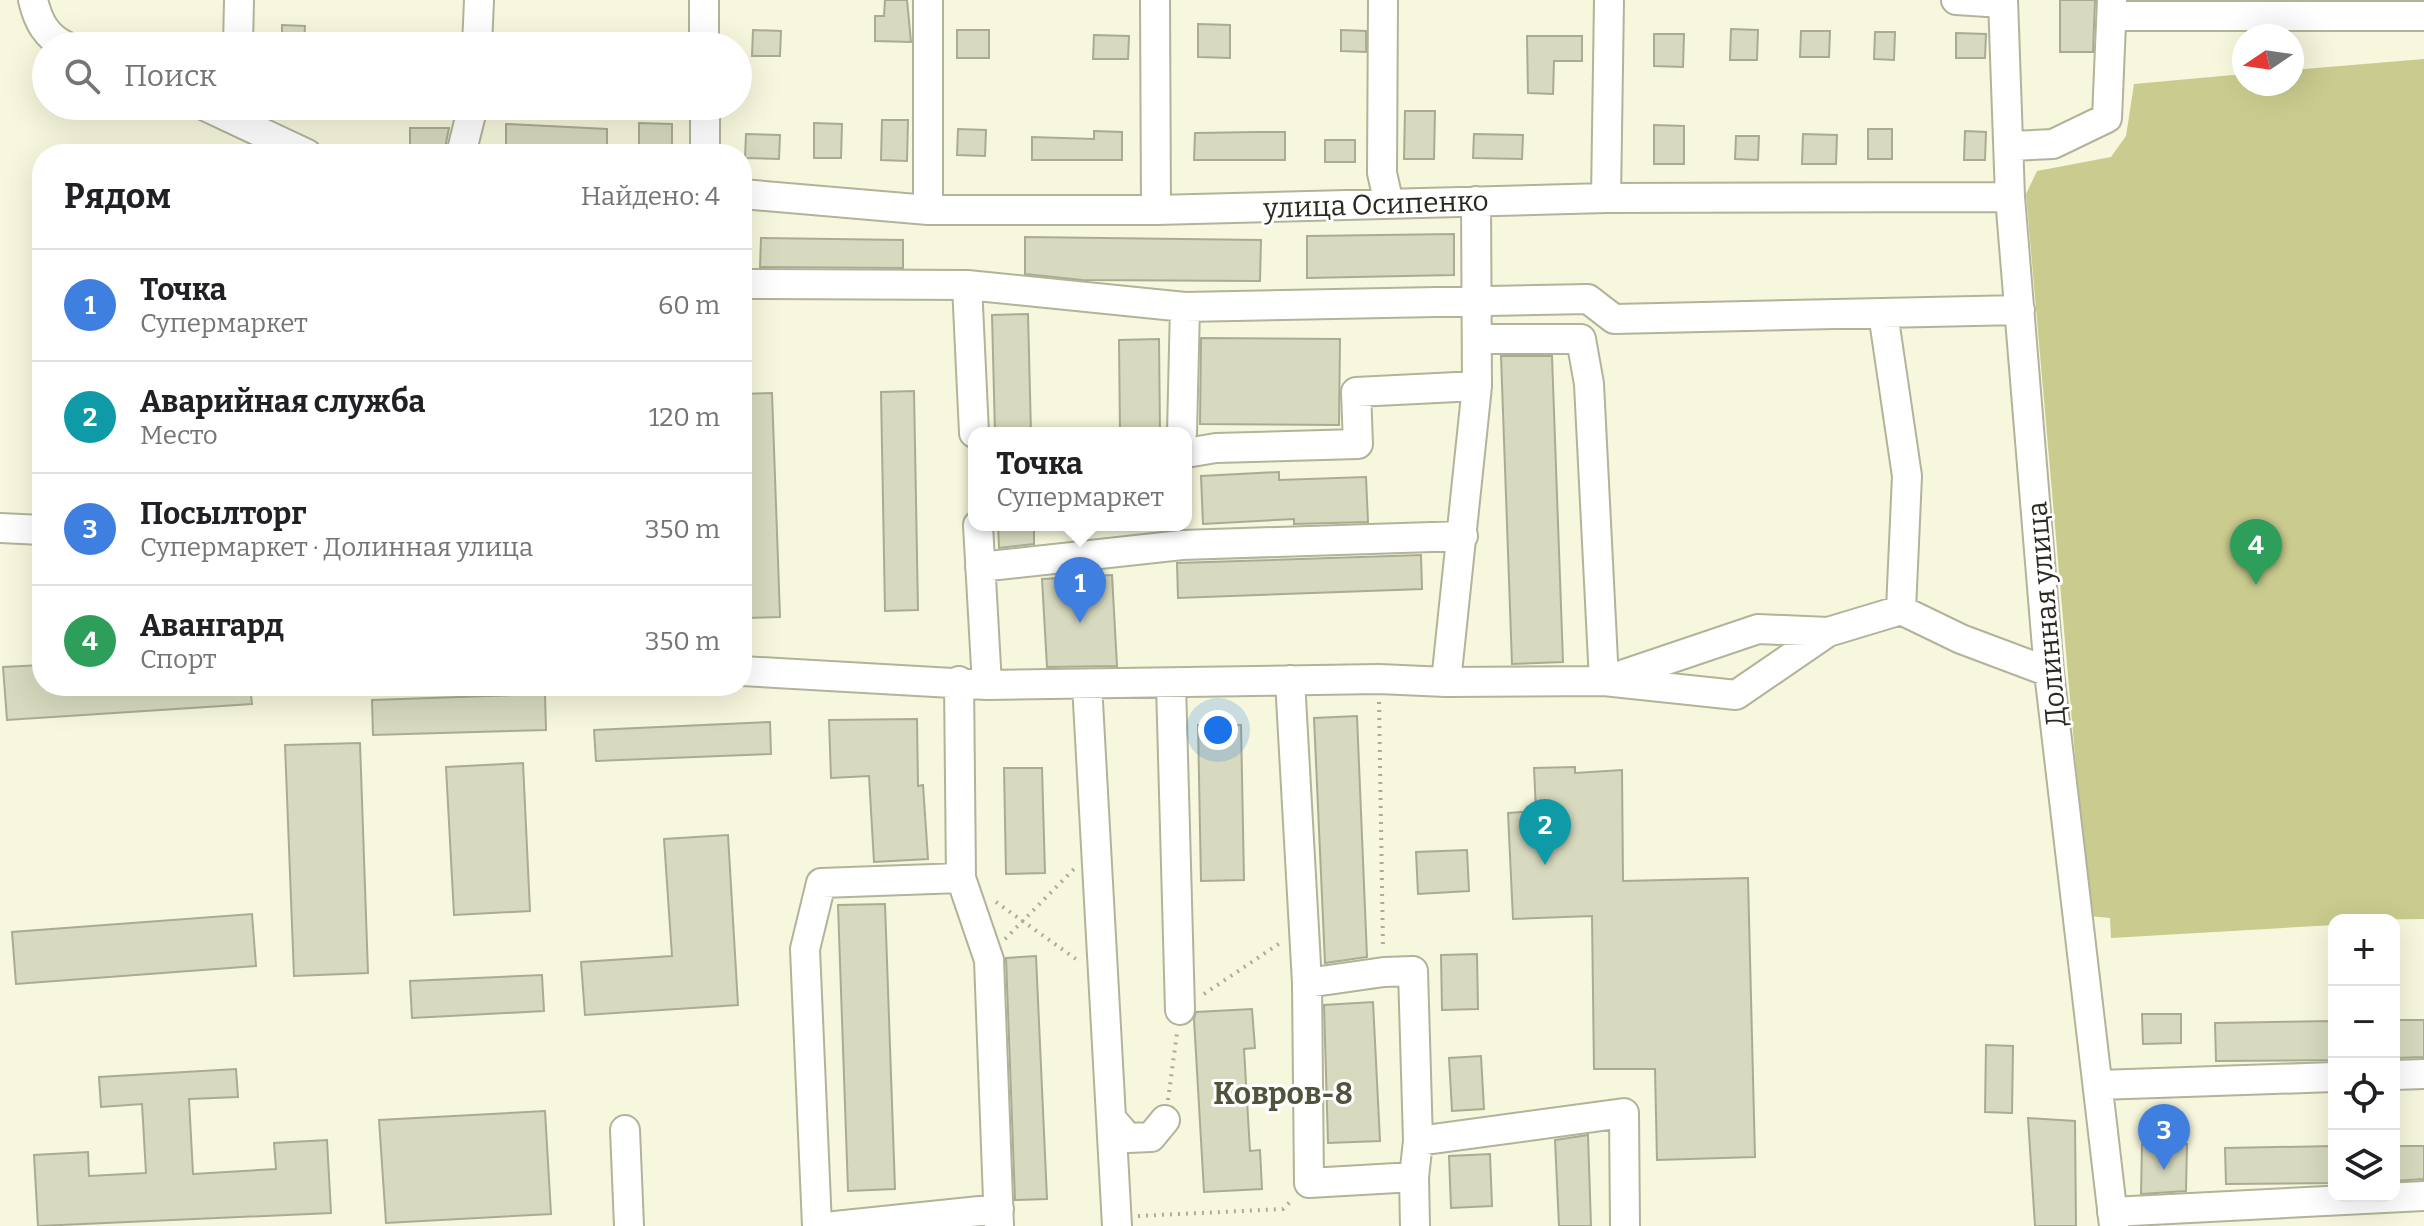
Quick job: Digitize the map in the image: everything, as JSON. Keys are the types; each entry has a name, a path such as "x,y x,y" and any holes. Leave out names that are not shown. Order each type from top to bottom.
{"street":[{"path":"33,0 41,25 48,32"},
{"path":"238,32 239,0"},
{"path":"478,32 479,0"},
{"path":"704,0 704,32"},
{"path":"928,0 928,210"},
{"path":"1155,0 1156,210"},
{"path":"1383,0 1382,173 1389,204"},
{"path":"1606,198 1609,0"},
{"path":"1956,0 2003,1"},
{"name":"Долинная улица","path":"2003,1 2011,146 2010,197 2049,672 2113,1219"},
{"path":"2011,146 2053,144 2107,118 2112,8 2417,11"},
{"path":"250,120 290,144"},
{"path":"464,144 470,120"},
{"path":"705,120 705,144"},
{"name":"улица Осипенко","path":"752,195 928,210 1156,210 1606,198 2010,197"},
{"path":"1446,682 1477,386 1479,302 1476,201"},
{"path":"752,284 967,285 1185,307 1588,299 1614,319 2020,310"},
{"path":"967,285 974,427"},
{"path":"1182,427 1185,307"},
{"path":"1883,313 1907,476 1901,610"},
{"path":"1478,339 1581,339 1589,384 1604,681"},
{"path":"1192,452 1216,448 1358,444 1356,392 1477,386"},
{"path":"0,528 32,530"},
{"path":"978,531 987,685"},
{"path":"980,567 1182,535 1463,536"},
{"path":"752,671 987,685 1379,679 1446,682 1604,681 1736,695 1828,632 1901,610 1961,639 2049,672"},
{"path":"1604,681 1758,629 1828,632"},
{"path":"1290,680 1307,983 1309,1183 1414,1177"},
{"path":"835,1226 999,1218 989,960 961,878 959,681"},
{"path":"1087,684 1116,1222"},
{"path":"1171,684 1180,1010"},
{"path":"817,1226 805,949 821,883 961,878"},
{"path":"1307,983 1413,971 1418,1141 1414,1177 1415,1226"},
{"path":"2400,1075 2424,1074"},
{"path":"2099,1085 2328,1077"},
{"path":"1418,1141 1624,1113 1625,1226"},
{"path":"1111,1118 1128,1138 1151,1137 1165,1120"},
{"path":"625,1130 629,1226"},
{"path":"2113,1219 2424,1196"}],"path":[{"path":"1379,679 1384,972"},
{"path":"989,960 1020,920 1094,849"},
{"path":"961,878 1104,979"},
{"path":"1165,1120 1180,1010 1302,929"},
{"path":"1116,1222 1283,1209 1309,1183"}],"green space":[{"path":"2424,59 2424,919 2400,919 2400,914 2328,914 2328,925 2111,938 2110,918 2089,916 2026,194 2037,171 2111,157 2126,136 2134,84 2232,75 2232,96 2304,96 2304,69"}],"building":[{"path":"885,0 907,0 911,42 875,41 875,16 884,16"},
{"path":"2060,0 2095,0 2093,52 2060,52"},
{"path":"1198,24 1230,25 1230,58 1198,57"},
{"path":"282,25 305,26 305,32 282,32"},
{"path":"1731,29 1758,30 1757,60 1730,60"},
{"path":"753,30 781,31 780,56 752,56"},
{"path":"957,30 989,30 989,58 957,58"},
{"path":"1341,30 1366,31 1366,52 1341,51"},
{"path":"1801,31 1830,31 1829,57 1800,57"},
{"path":"1875,32 1895,32 1894,60 1874,59"},
{"path":"1956,33 1986,34 1985,58 1956,58"},
{"path":"1654,34 1684,34 1683,67 1654,66"},
{"path":"1094,35 1129,36 1128,59 1093,59"},
{"path":"1527,36 1582,36 1582,61 1554,61 1553,94 1528,93"},
{"path":"1405,111 1435,111 1434,159 1404,159"},
{"path":"882,120 908,120 907,161 881,160"},
{"path":"639,123 672,124 672,144 639,144"},
{"path":"814,123 842,124 841,158 814,158"},
{"path":"506,124 607,129 607,144 506,144"},
{"path":"1654,125 1684,126 1684,164 1654,164"},
{"path":"410,128 449,128 446,144 410,144"},
{"path":"958,129 986,130 985,156 957,155"},
{"path":"1868,129 1892,129 1892,159 1868,159"},
{"path":"1094,131 1122,132 1122,160 1032,160 1032,137 1094,139"},
{"path":"1965,131 1986,132 1985,160 1964,160"},
{"path":"1285,132 1285,160 1194,160 1195,133"},
{"path":"746,134 780,135 779,159 752,158 752,144 746,144"},
{"path":"1474,134 1523,135 1522,159 1473,158"},
{"path":"1803,134 1837,135 1836,164 1802,164"},
{"path":"1736,136 1759,136 1758,160 1735,159"},
{"path":"1325,140 1355,140 1355,162 1325,162"},
{"path":"1454,234 1454,275 1307,278 1307,236"},
{"path":"1025,237 1261,240 1260,281 1082,280 1025,274"},
{"path":"761,238 903,240 903,268 760,267"},
{"path":"1028,314 1031,427 995,427 992,315"},
{"path":"1201,338 1340,339 1339,425 1200,424"},
{"path":"1159,339 1160,427 1120,427 1119,340"},
{"path":"1501,356 1552,356 1563,662 1512,664"},
{"path":"914,391 918,610 885,611 881,392"},
{"path":"772,393 780,617 752,618 752,394"},
{"path":"1279,472 1279,480 1366,477 1368,522 1294,524 1294,519 1203,524 1201,476"},
{"path":"998,531 1034,531 1034,544 999,548"},
{"path":"1421,555 1422,589 1178,598 1177,563"},
{"path":"1112,575 1117,666 1047,667 1042,579"},
{"path":"32,666 32,696 251,696 252,704 7,720 3,667"},
{"path":"545,696 546,730 373,735 372,700"},
{"path":"1357,716 1367,957 1325,963 1314,718"},
{"path":"917,719 918,786 923,785 928,859 874,862 869,776 831,778 829,720"},
{"path":"770,722 771,754 596,761 594,730"},
{"path":"1198,725 1241,725 1244,880 1201,881"},
{"path":"360,743 368,973 294,976 285,745"},
{"path":"523,763 530,911 454,915 446,767"},
{"path":"1575,767 1575,773 1622,770 1623,881 1748,878 1755,1157 1657,1160 1655,1069 1594,1069 1592,916 1513,919 1508,813 1536,811 1534,768"},
{"path":"1004,768 1042,768 1045,873 1006,874"},
{"path":"728,835 738,1005 585,1015 581,962 672,956 664,839"},
{"path":"1467,850 1469,891 1418,894 1416,852"},
{"path":"885,904 895,1189 848,1191 838,905"},
{"path":"252,914 256,966 16,984 12,932"},
{"path":"1477,954 1478,1009 1442,1010 1441,955"},
{"path":"1036,956 1047,1199 1015,1200 1006,958"},
{"path":"542,975 544,1011 412,1018 410,981"},
{"path":"1373,1002 1380,1141 1328,1143 1324,1005"},
{"path":"1252,1009 1255,1048 1244,1049 1250,1151 1260,1150 1262,1189 1204,1192 1194,1019 1196,1012"},
{"path":"2142,1014 2181,1014 2181,1043 2143,1044"},
{"path":"2400,1020 2424,1020 2424,1057 2400,1058"},
{"path":"2328,1021 2328,1060 2216,1061 2215,1023"},
{"path":"1986,1045 2013,1046 2012,1113 1985,1112"},
{"path":"1481,1056 1484,1109 1452,1111 1449,1058"},
{"path":"236,1069 238,1097 189,1099 193,1174 276,1169 274,1143 327,1140 331,1213 38,1226 34,1155 88,1152 89,1176 146,1173 142,1104 101,1107 99,1077"},
{"path":"545,1111 551,1214 386,1223 379,1120"},
{"path":"2028,1118 2075,1121 2076,1226 2035,1226"},
{"path":"1588,1135 1591,1226 1559,1226 1555,1140"},
{"path":"2142,1144 2187,1144 2186,1191 2141,1194"},
{"path":"2328,1146 2328,1183 2226,1184 2225,1148"},
{"path":"2400,1146 2424,1146 2424,1179 2400,1181"},
{"path":"1490,1154 1492,1206 1451,1208 1449,1156"}],"place":[{"name":"Авангард","path":"2256,585"},
{"name":"Точка","path":"1080,623"},
{"name":"Аварийная служба","path":"1545,865"},
{"name":"Посылторг","path":"2164,1170"}],"district":[{"name":"Ковров-8","path":"1283,1094"}]}
